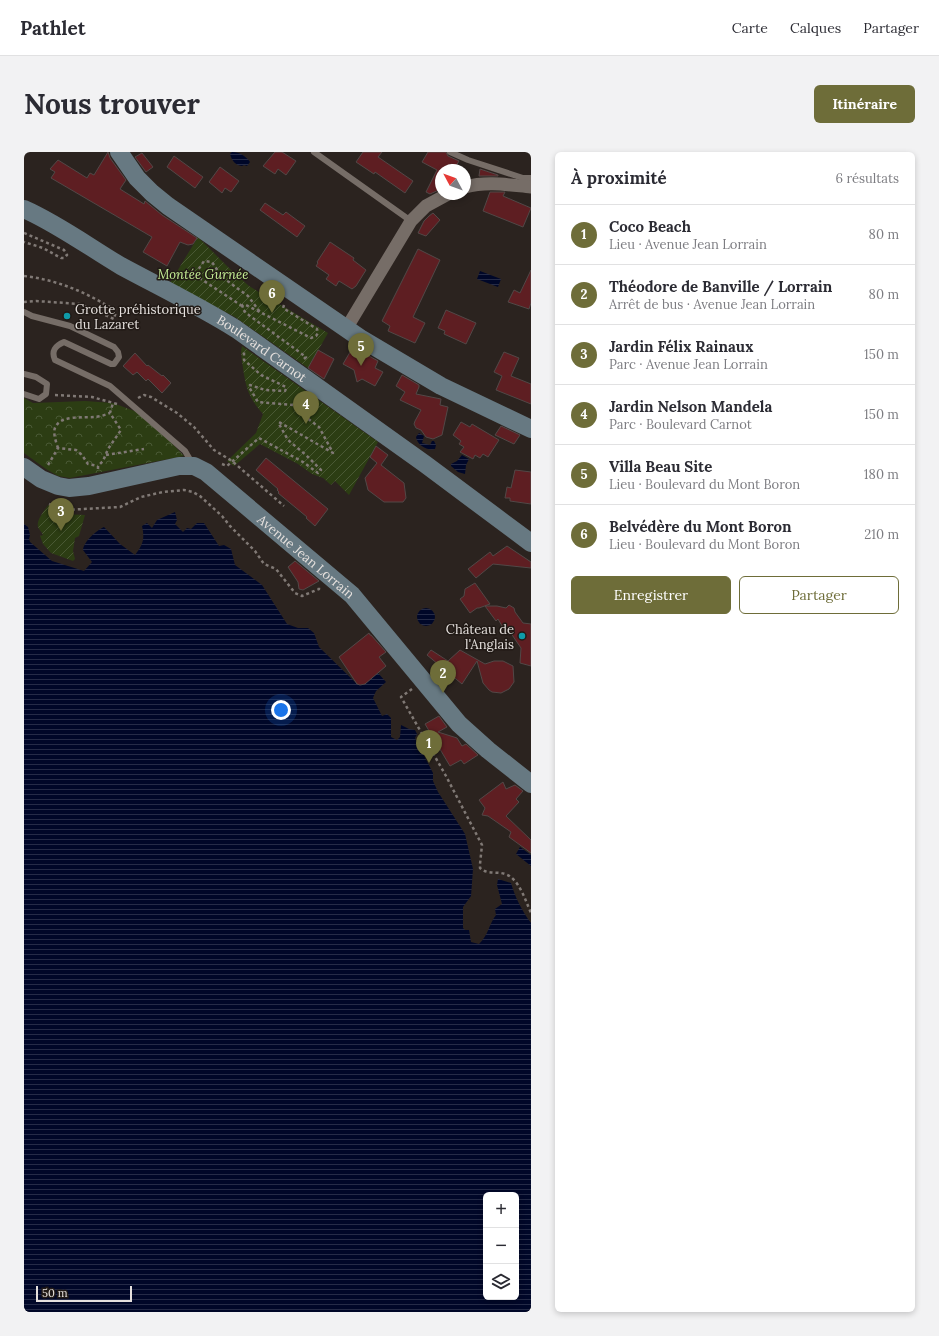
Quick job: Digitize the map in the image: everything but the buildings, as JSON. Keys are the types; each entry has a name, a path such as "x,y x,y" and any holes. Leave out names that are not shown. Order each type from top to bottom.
{"street":[{"path":"119,152 137,178 163,202 226,244 346,329 441,386 531,429"},
{"path":"471,186 494,184 531,187"},
{"path":"346,329 412,221 426,206 437,200"},
{"name":"Boulevard Carnot","path":"24,209 43,217 121,265 236,329 425,464 531,543"},
{"path":"24,467 41,479 58,486 69,488 99,475 194,466"},
{"name":"Avenue Jean Lorrain","path":"194,466 206,472 223,485 352,595 459,724 488,750 531,784"},
{"name":"Boulevard Carnot","path":"505,524 531,535"}],"lane":[{"path":"314,152 412,221"},
{"path":"450,152 468,160 524,178 531,178"},
{"path":"24,312 32,316 70,326 114,347 118,352 119,357 114,364 111,364 64,342 58,344 54,349 53,356 55,360 110,386 185,451 194,466"},
{"path":"24,374 36,377 47,384 46,394 39,399 24,394"}],"path":[{"path":"24,232 64,250 67,255 66,257 61,258 44,248 24,242"},
{"path":"260,313 248,296 222,278 212,262 204,261 198,270 201,279 242,306 246,306 260,313 311,338 316,336 318,333 316,329 283,308 284,305"},
{"path":"24,276 34,277 74,288 116,311 114,320 80,304 36,301 24,302"},
{"path":"242,306 242,309 246,313 306,357 295,372"},
{"path":"220,464 227,466 259,438 303,462 318,473 320,472 321,470 306,455 288,440 279,424 280,422 333,453 319,427 303,415 294,405 258,402 249,387 250,386 265,390 285,391 286,387 261,375 244,360 245,349"},
{"path":"46,394 92,397 121,405 144,395 158,400 186,419 214,450 232,461 284,506"},
{"path":"58,448 76,450 99,475 108,449 121,430 110,413 113,403"},
{"path":"41,479 58,448 54,430 60,421 80,417 95,417 110,413"},
{"path":"106,455 144,449"},
{"path":"49,504 66,510 120,507 141,498 163,492 184,490 193,492 200,496 222,516 255,551 264,564 276,569 296,594 302,596 318,590 318,583 325,587"},
{"path":"63,514 66,510"},
{"path":"408,711 446,776 482,845 480,868 485,872 506,874 510,877 520,889 531,913"}],"green space":[{"name":"Montée Gurnée","path":"198,237 249,286 328,333 308,368 235,317 170,283"},
{"path":"242,346 378,442 349,495 335,481 331,485 323,478 312,474 298,464 260,444 234,466 227,461 256,433 263,414 254,403 247,388 241,357"},
{"path":"24,398 33,403 85,401 113,403 137,412 163,434 184,456 70,478 58,476 24,453"},
{"path":"48,505 63,514 85,515 79,536 75,538 73,551 75,559 73,561 51,553 43,544 40,536 43,535 38,528 38,524 39,518"}],"water":[{"path":"232,152 242,155 250,162 247,166 237,165 230,154"},
{"path":"480,271 501,279 498,287 477,279"},
{"path":"419,433 424,436 422,443 430,445 432,441 434,441 436,445 435,449 426,448 418,443 416,437"},
{"path":"462,455 469,459 466,465 465,474 458,472 451,466 451,464 457,461"},
{"path":"175,512 177,520 175,524 183,532 187,528 191,529 197,523 204,523 219,546 224,545 231,549 235,565 262,585 287,624 298,628 308,628 314,633 319,647 357,684 361,685 378,673 386,682 376,691 373,698 382,716 387,714 391,718 391,737 397,740 400,737 401,725 415,730 417,734 415,738 433,773 433,781 438,792 465,834 473,869 471,896 463,907 463,928 465,930 469,930 471,942 479,944 482,941 496,915 495,909 502,904 497,885 498,879 511,883 519,904 531,923 531,1312 24,1312 24,524 28,527 30,542 52,561 84,571 92,562 83,550 88,540 97,531 104,527 120,544 135,555 143,542 142,526 147,523 152,528 157,520"},
{"path":"426,608 432,611 435,617 432,623 426,626 420,623 417,617 420,611"},
{"path":"520,847 531,855 531,866 516,854"}],"place":[{"name":"Belvédère du Mont Boron","path":"272,313"},
{"name":"Grotte préhistorique du Lazaret","path":"67,316"},
{"name":"Villa Beau Site","path":"361,366"},
{"name":"Jardin Nelson Mandela","path":"306,424"},
{"name":"Jardin Félix Rainaux","path":"61,531"},
{"name":"Château de l'Anglais","path":"522,636"},
{"name":"Théodore de Banville / Lorrain","path":"443,693"},
{"name":"Coco Beach","path":"429,763"}]}
